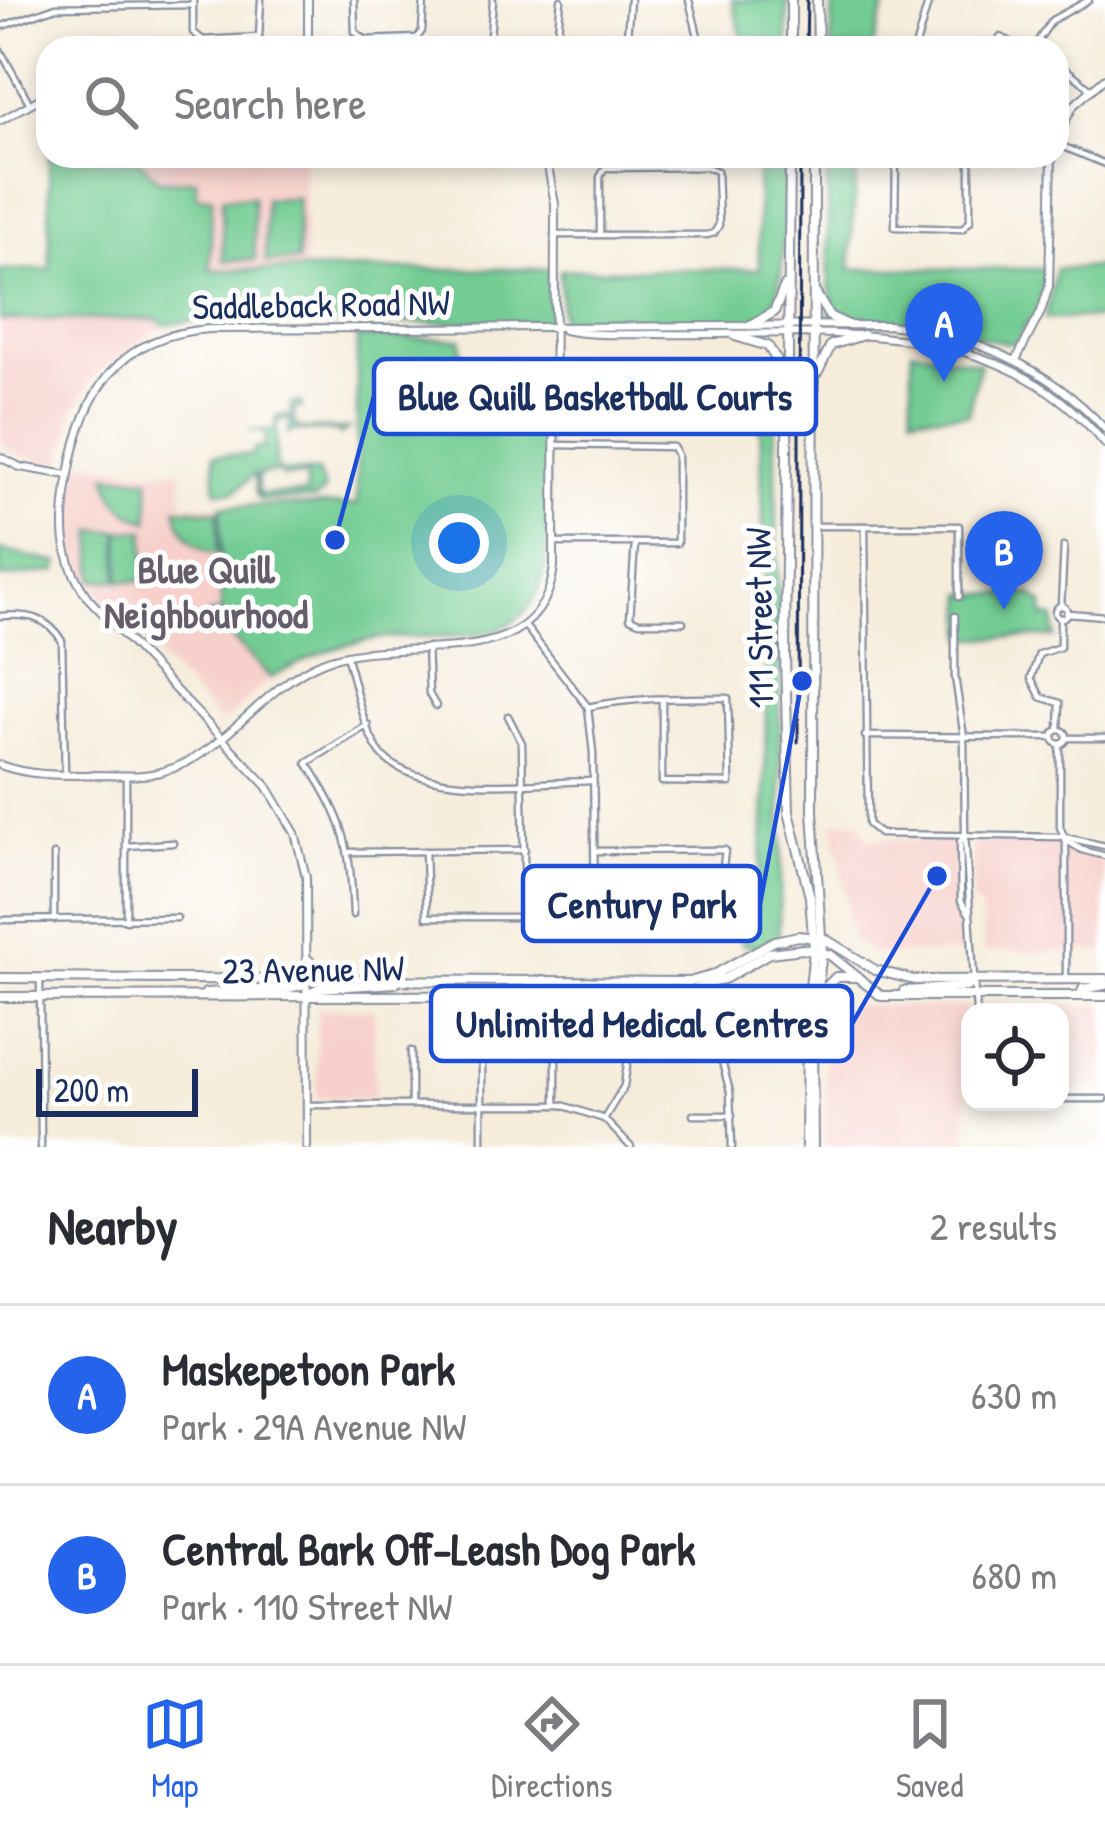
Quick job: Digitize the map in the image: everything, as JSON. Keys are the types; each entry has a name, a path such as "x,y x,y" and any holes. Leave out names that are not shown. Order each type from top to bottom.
{"main road":[{"path":"791,0 791,36"},
{"path":"818,0 818,36"},
{"name":"111 Street NW","path":"790,168 785,655 790,812 817,938"},
{"name":"111 Street NW","path":"809,1147 812,1035 818,997 813,812 814,168"},
{"path":"751,325 778,308 788,279"},
{"path":"814,291 827,314 848,325"},
{"path":"814,385 828,348 863,335"},
{"path":"736,336 768,346 786,380"},
{"path":"817,938 889,975 914,980 1066,979 1103,990"},
{"name":"23 Avenue NW","path":"0,978 702,980 774,941 817,938"},
{"path":"818,951 886,996 1080,996 1083,989 1103,990"},
{"name":"111 Street NW","path":"809,1147 806,1016 818,951"},
{"name":"23 Avenue NW","path":"0,997 678,995 726,978 769,953 818,951"},
{"path":"307,959 325,973 352,979"},
{"path":"818,997 836,977 858,977"},
{"path":"193,997 217,990 289,988 307,979"},
{"path":"886,996 968,986 976,979"},
{"path":"307,995 316,988 415,980"}],"street":[{"path":"259,36 261,0"},
{"path":"308,0 308,36"},
{"path":"354,0 357,36"},
{"path":"419,36 424,0"},
{"path":"490,36 493,0"},
{"path":"529,36 555,34 561,0"},
{"path":"627,36 630,0"},
{"path":"689,0 698,36"},
{"path":"918,36 929,0"},
{"path":"1064,0 1067,9"},
{"path":"1038,36 1067,9 1088,0"},
{"path":"0,28 55,4 193,3 195,36"},
{"path":"0,50 30,104"},
{"path":"1069,71 1090,88"},
{"path":"1069,115 1090,88 1105,78"},
{"path":"0,121 36,101"},
{"path":"1069,146 1105,164"},
{"path":"0,765 24,773 65,775 126,775 178,767 284,682 346,655 484,645 525,626 550,590 555,543 555,235 549,168"},
{"path":"600,235 603,170 626,168"},
{"path":"555,235 707,235 717,231 715,170 682,168"},
{"path":"896,168 895,227 967,227 969,168"},
{"path":"1013,364 1042,313 1049,286 1052,168"},
{"name":"Saddleback Road NW","path":"307,1147 306,877 296,832 271,791 82,589 66,555 62,535 78,424 92,394 119,362 165,336 208,328 815,324 906,327 943,334 1013,364"},
{"name":"Saddleback Road NW","path":"555,328 736,336 863,335 925,340 1013,364"},
{"path":"1013,364 1064,391 1105,429"},
{"path":"1013,364 1058,398 1105,444"},
{"path":"555,446 673,447 677,455 677,543 555,543"},
{"path":"0,457 68,475"},
{"path":"814,526 959,526 959,597"},
{"path":"865,526 865,815 877,833 1064,838 1105,846"},
{"path":"635,543 630,618 683,622"},
{"path":"1053,737 1059,730 1060,703 1040,698 1031,678 1040,654 1060,646 1064,546"},
{"path":"1061,606 1067,613"},
{"path":"1046,612 1105,616"},
{"path":"0,616 26,615 45,621 58,633 64,651 65,775"},
{"path":"955,616 976,1003"},
{"path":"525,626 588,707 593,753 591,781 595,911 598,916 712,918 718,911 725,850 594,851"},
{"path":"427,647 430,696 436,706"},
{"path":"346,655 375,746 387,762 408,776 434,782 591,781"},
{"path":"588,707 623,699 728,698 730,783 662,782 662,699"},
{"path":"425,851 427,917 525,917 523,743 508,716"},
{"path":"353,915 351,852 336,805 307,763 368,725"},
{"path":"1059,730 1066,738"},
{"path":"865,736 1053,737 1060,744 1066,979"},
{"path":"1060,744 1066,738 1105,738"},
{"path":"126,775 127,920"},
{"path":"1064,838 1082,850 1105,856"},
{"path":"127,846 173,843"},
{"path":"351,852 526,850"},
{"path":"54,855 54,920"},
{"path":"0,920 177,918"},
{"path":"40,979 41,1147"},
{"path":"604,1119 624,1086 630,1049 717,1048 729,1086 732,1147"},
{"path":"411,1051 411,1105"},
{"path":"482,1052 482,1147"},
{"path":"556,1052 556,1105"},
{"path":"1069,1099 1105,1099"},
{"path":"307,1105 556,1105 604,1119 631,1147"},
{"path":"693,1115 732,1115"}],"shaded area":[{"path":"147,168 304,168 305,276 209,277 195,180 159,181"},
{"path":"0,317 155,317 163,325 96,374 75,407 59,467 22,456 0,443"},
{"path":"78,461 136,470 182,470 183,505 221,506 221,614 210,615 271,678 221,723 81,572 70,537"},
{"path":"833,821 860,822 868,839 954,839 965,953 873,954 852,939"},
{"path":"973,842 1059,843 1075,853 1105,860 1105,951 983,952 982,909 972,902"},
{"path":"855,1005 961,1007 961,1111 967,1111 967,1147 824,1147 827,1027 833,1014"},
{"path":"1069,1006 1105,1006 1105,1090 1069,1090"},
{"path":"317,1009 374,1009 374,1098 317,1098"}],"green space":[{"path":"732,0 787,0 788,36 742,36"},
{"path":"833,0 887,0 876,36 832,36"},
{"path":"49,168 147,168 159,181 196,180 197,197 212,197 210,270 550,269 549,317 544,323 209,323 208,319 163,325 157,319 0,320 0,270 50,269"},
{"path":"757,168 786,168 782,260 776,298 769,310 747,323 561,320 560,270 759,269"},
{"path":"827,168 856,168 850,269 1047,269 1035,319 1030,319 1014,344 912,324 839,319 830,313 834,306 829,286"},
{"path":"253,197 255,260 223,261 222,198"},
{"path":"297,198 298,261 266,262 265,199"},
{"path":"1105,267 1105,318 1045,319 1056,269"},
{"path":"357,337 461,339 461,434 546,434 543,575 527,610 492,631 367,640 324,652 271,678 209,614 221,613 221,506 357,505"},
{"path":"912,349 980,363 968,414 912,415"},
{"path":"758,360 774,369 782,844 778,951 742,944 757,886 765,798"},
{"path":"291,403 301,403 302,408 294,409 295,425 302,429 348,429 340,435 338,431 288,434 291,420 277,420 276,467 282,472 318,472 325,490 316,499 261,500 256,495 255,474 234,492 218,491 214,455 252,455 255,448 265,448 265,431 249,430 276,430 276,416 291,415","holes":["281,473 282,477 306,476 306,494 258,494 258,476"]},
{"path":"107,475 149,478 149,521 121,505"},
{"path":"176,508 218,511 218,554 190,538"},
{"path":"94,530 119,531 118,580 94,580"},
{"path":"121,531 145,531 145,581 120,581"},
{"path":"0,550 59,563 58,571 0,578"},
{"path":"965,594 1031,594 1043,604 1043,616 1054,618 1055,637 965,638"}],"tram line":[{"path":"806,36 807,0"},
{"path":"798,742 800,168"}],"place":[{"name":"Maskepetoon Park","path":"944,382"},
{"name":"Blue Quill Basketball Courts","path":"335,540"},
{"name":"Central Bark Off-Leash Dog Park","path":"1004,610"},
{"name":"Century Park","path":"802,681"},
{"name":"Unlimited Medical Centres","path":"937,876"}],"district":[{"name":"Blue Quill Neighbourhood","path":"206,592"}]}
